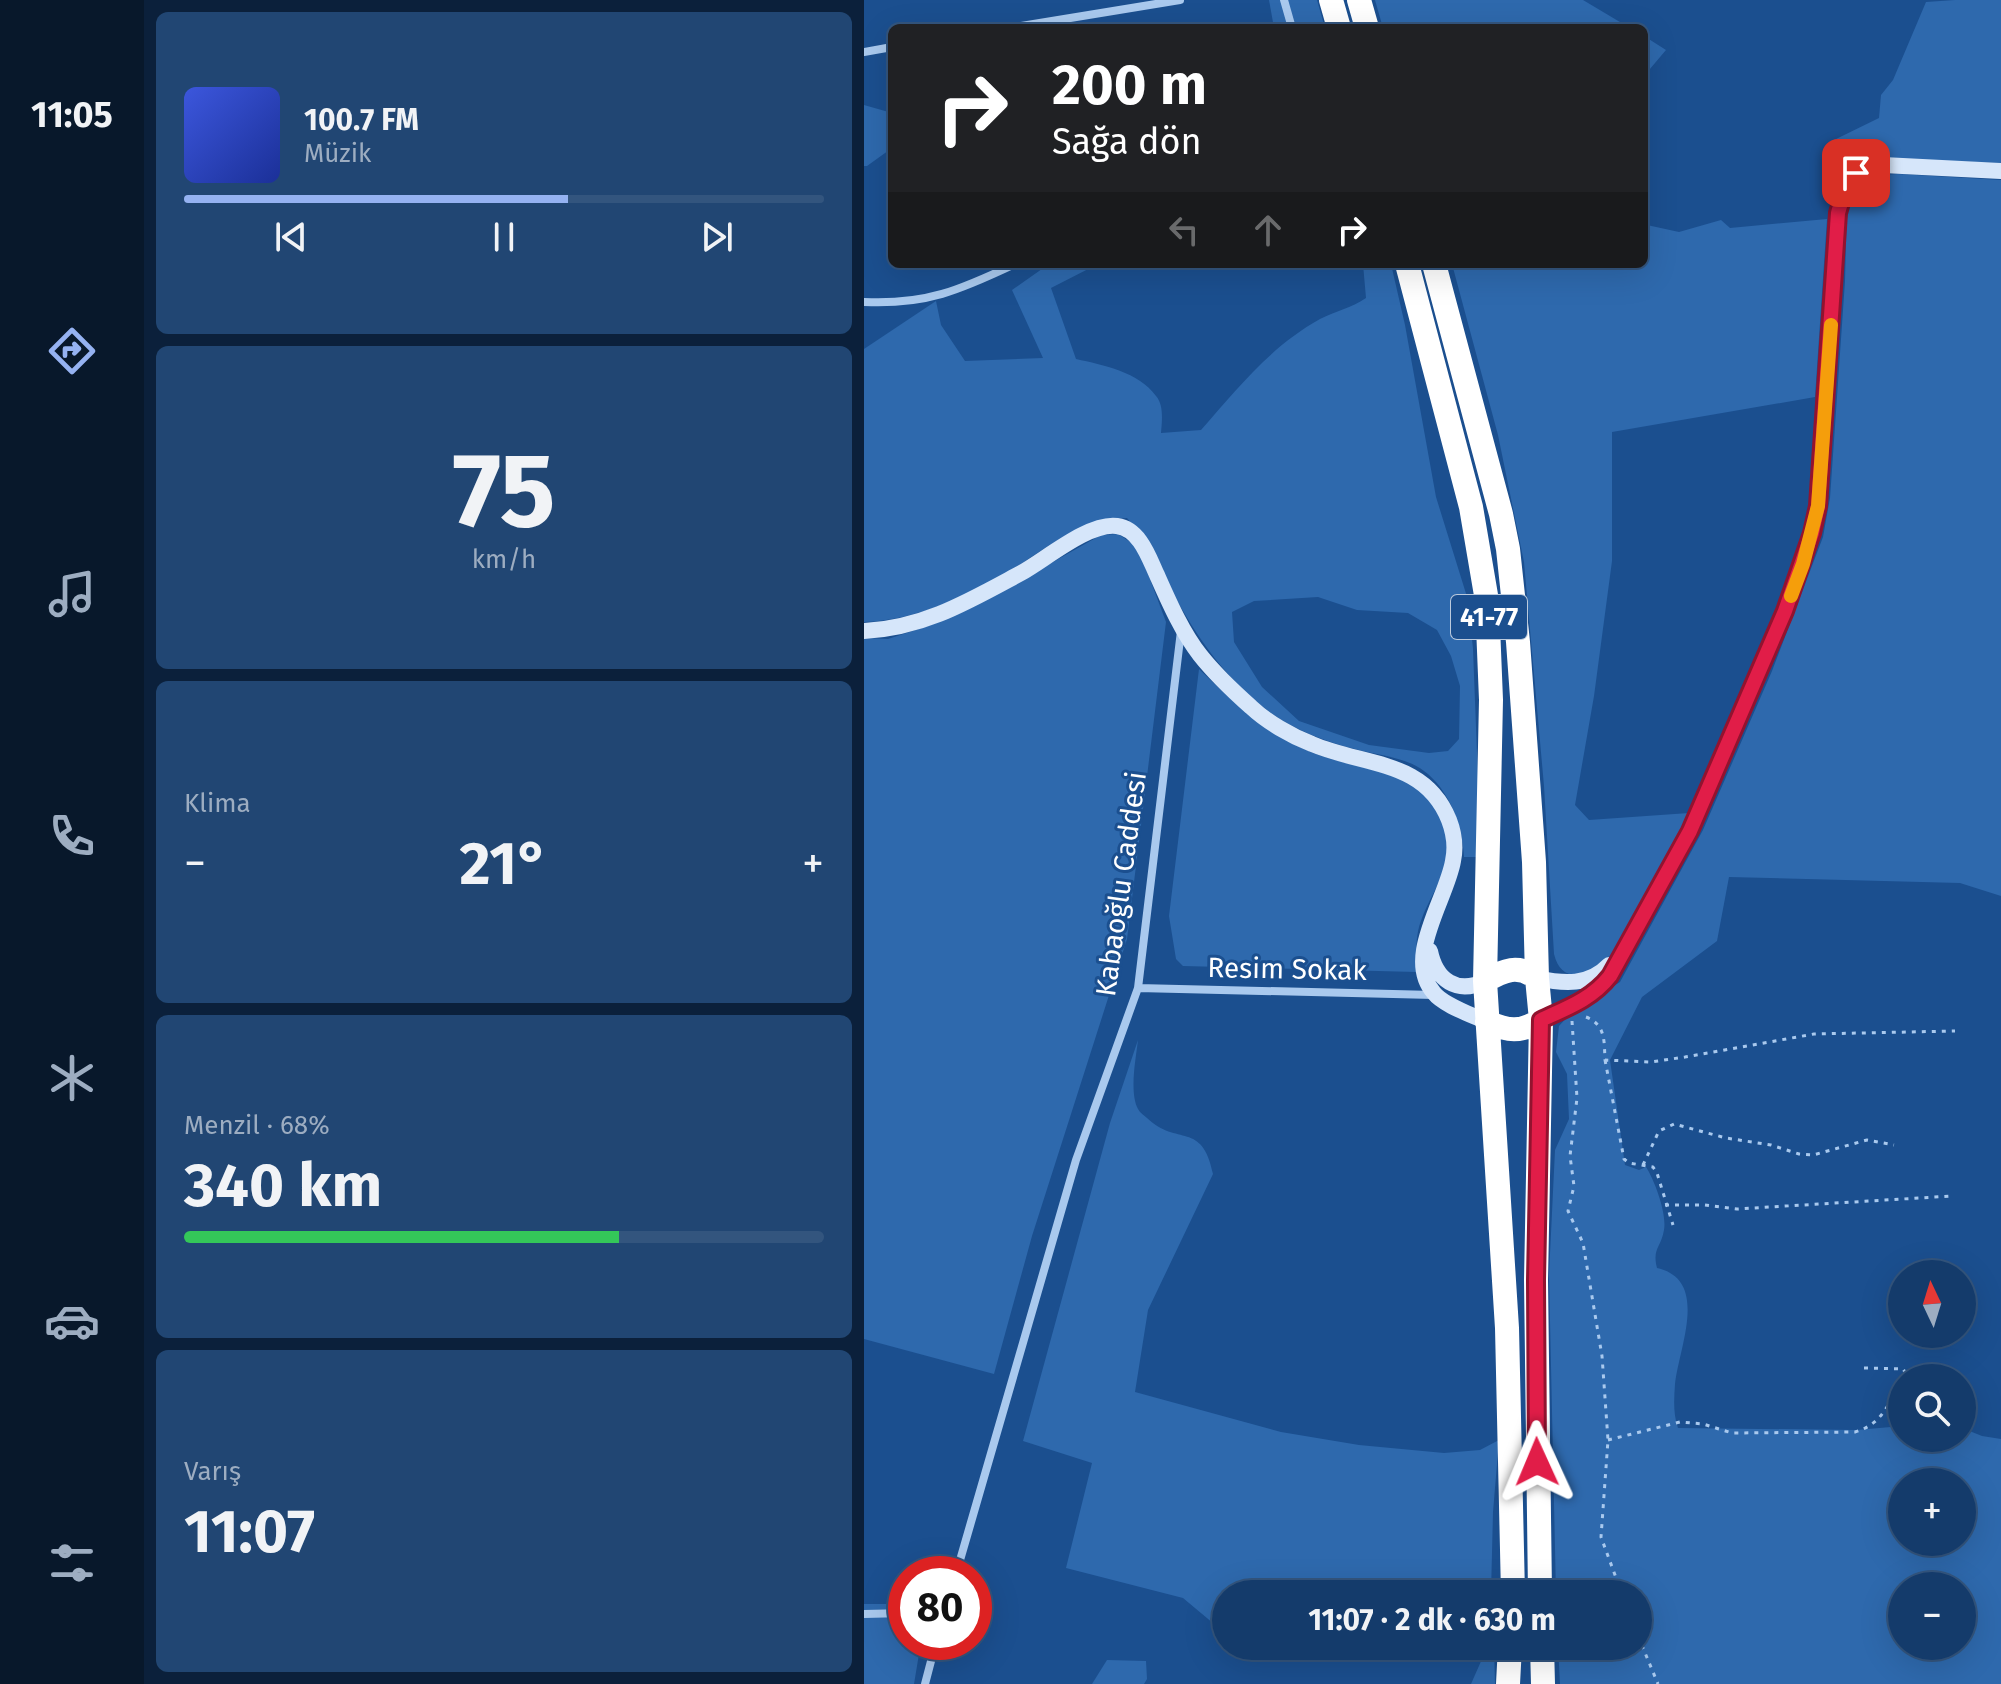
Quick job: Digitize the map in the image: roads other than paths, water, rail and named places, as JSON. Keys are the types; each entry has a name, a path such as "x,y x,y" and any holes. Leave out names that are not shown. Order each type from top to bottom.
{"highway":[{"path":"1331,0 1338,24"},
{"path":"1359,0 1366,24"},
{"name":"41-77","path":"1408,268 1471,507 1487,601 1491,671 1485,981"},
{"name":"41-77","path":"1435,268 1481,435 1508,549 1534,862 1537,978"},
{"path":"1513,1580 1507,1328 1485,981 1508,969 1518,969 1537,978 1541,1020 1536,1280 1540,1580"},
{"path":"1487,1022 1510,1031 1521,1030 1541,1020"},
{"path":"1508,1684 1511,1660"},
{"path":"1513,1660 1515,1684"},
{"path":"1542,1660 1543,1684"}],"street":[{"path":"1033,24 1180,0"},
{"path":"1284,0 1291,24"},
{"path":"864,52 888,48"},
{"path":"1541,1020 1572,1011 1599,990 1610,976 1690,831 1779,626 1812,533 1818,506 1838,213 1846,185 1856,173 1883,165 2001,171"},
{"path":"864,302 899,304 959,290 1006,268"},
{"path":"864,631 907,627 928,619 1024,571 1089,531 1118,526 1131,532 1145,547 1182,626 1199,654 1258,714 1313,745 1393,766 1418,781 1436,799 1447,816 1455,848 1453,864 1429,933 1423,966 1435,995 1487,1022"},
{"name":"Kabaoğlu Caddesi","path":"961,1556 1076,1160 1138,988 1182,626"},
{"path":"1429,933 1436,970 1447,981 1472,987 1485,981"},
{"path":"1537,978 1567,982 1598,977 1621,952"},
{"name":"Resim Sokak","path":"1138,988 1435,995"},
{"path":"864,1614 888,1613"},
{"path":"925,1684 931,1660"}]}
